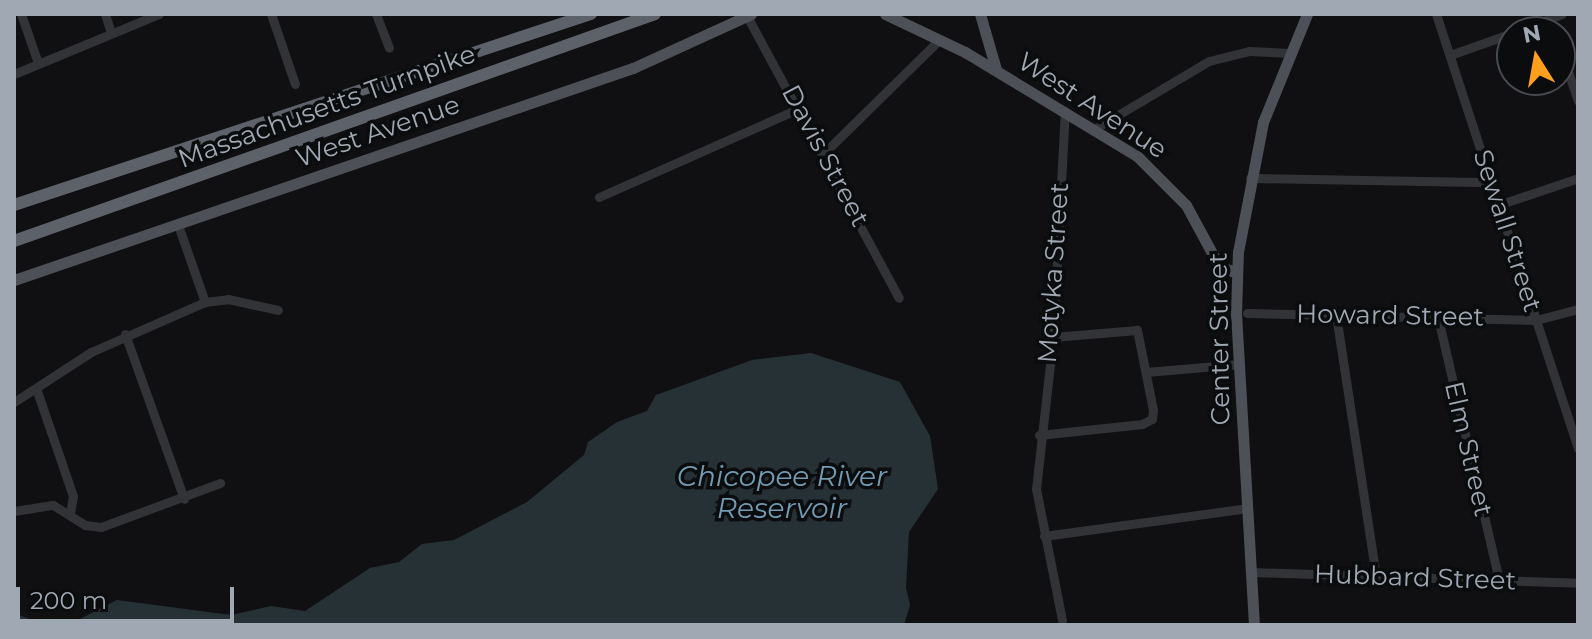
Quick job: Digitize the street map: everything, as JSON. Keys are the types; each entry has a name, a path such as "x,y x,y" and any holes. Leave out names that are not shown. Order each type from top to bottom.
{"highway":[{"name":"Massachusetts Turnpike","path":"14,205 591,14"},
{"name":"Massachusetts Turnpike","path":"14,241 655,14"}],"main road":[{"name":"West Avenue","path":"885,14 904,19 996,69 1096,128 1157,172 1186,205 1219,266 1237,273"},
{"path":"980,14 996,69"},
{"name":"Center Street","path":"1254,625 1237,273 1250,178 1263,122 1307,14"},
{"name":"West Avenue","path":"14,280 633,68 749,15"}],"street":[{"path":"21,14 38,63"},
{"path":"105,14 111,32"},
{"path":"14,74 159,14"},
{"path":"271,14 295,84"},
{"path":"376,14 389,48"},
{"name":"Sewall Street","path":"1436,14 1578,448"},
{"name":"Davis Street","path":"749,15 899,298"},
{"path":"1450,55 1496,39"},
{"path":"823,154 939,40"},
{"path":"1096,128 1209,61 1249,51 1290,53"},
{"path":"599,197 800,108"},
{"name":"Motyka Street","path":"1062,620 1036,489 1039,435 1053,337 1065,111"},
{"path":"1250,178 1491,182"},
{"path":"1498,205 1578,178"},
{"path":"178,225 205,302"},
{"path":"14,402 37,391 125,334 205,302 228,299 278,310"},
{"name":"Howard Street","path":"1247,313 1536,320 1578,309"},
{"path":"1336,315 1376,576"},
{"name":"Elm Street","path":"1438,318 1499,581"},
{"path":"1039,435 1152,419 1137,330 1053,337"},
{"path":"125,334 184,499"},
{"path":"1146,372 1240,364"},
{"path":"37,391 73,496 70,513"},
{"path":"14,511 39,504 70,513 85,525 101,527 184,499 220,483"},
{"path":"1044,536 1248,508"},
{"name":"Hubbard Street","path":"1252,572 1578,583"}],"water":[{"name":"Chicopee River Reservoir","path":"811,353 900,382 930,436 938,489 909,532 906,588 910,605 904,625 14,625 14,613 37,622 74,622 117,600 231,615 271,606 305,611 370,568 399,562 422,544 454,540 527,502 584,455 588,442 617,422 647,411 656,395 752,360"}]}
